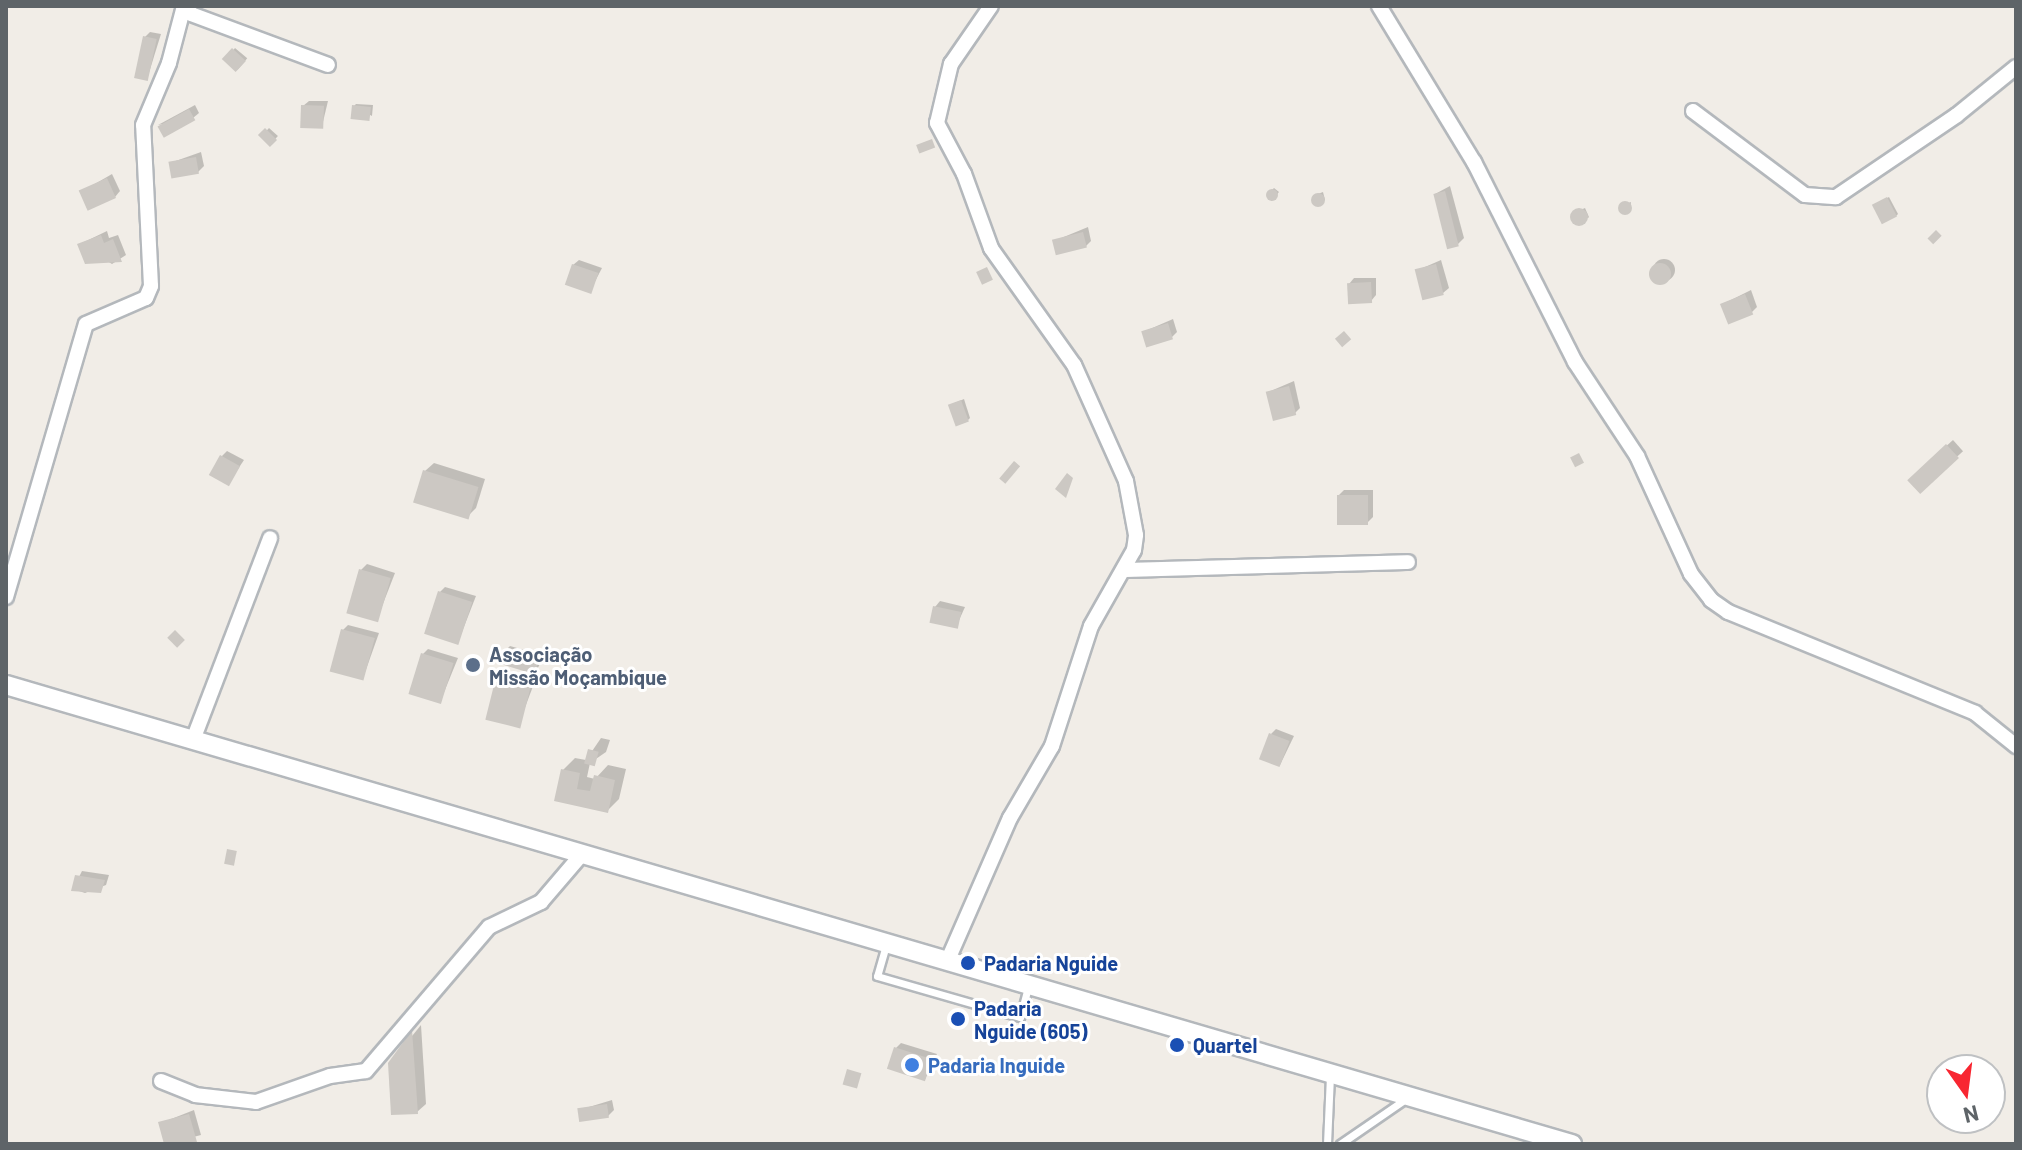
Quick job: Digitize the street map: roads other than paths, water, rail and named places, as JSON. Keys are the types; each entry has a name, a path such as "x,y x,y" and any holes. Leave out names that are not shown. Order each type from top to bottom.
{"street":[{"path":"185,6 191,14 328,65"},
{"path":"6,597 86,324 146,298 151,286 143,125 169,63 185,6"},
{"path":"947,962 1010,818 1052,746 1091,626 1124,570 1136,535 1126,481 1065,349 991,248 964,174 937,123 951,64 991,6"},
{"path":"1379,6 1474,162 1575,362 1637,456 1691,574 1711,600 1728,612 1975,713 2016,746"},
{"path":"1693,111 1805,195 1836,197 1957,115 2016,67"},
{"path":"193,740 270,538"},
{"path":"1124,570 1408,562"},
{"path":"6,685 1572,1144"},
{"path":"161,1081 195,1095 256,1102 330,1076 366,1071 489,927 541,902 582,854"}],"lane":[{"path":"887,944 877,976 1020,1017 1029,986"},
{"path":"1327,1144 1330,1074"},
{"path":"1340,1144 1409,1097"}],"place":[{"name":"Associação Missão Moçambique","path":"473,665"},
{"name":"Padaria Nguide","path":"968,963"},
{"name":"Padaria Nguide (605)","path":"958,1019"},
{"name":"Quartel","path":"1177,1045"},
{"name":"Padaria Inguide","path":"912,1065"}]}
